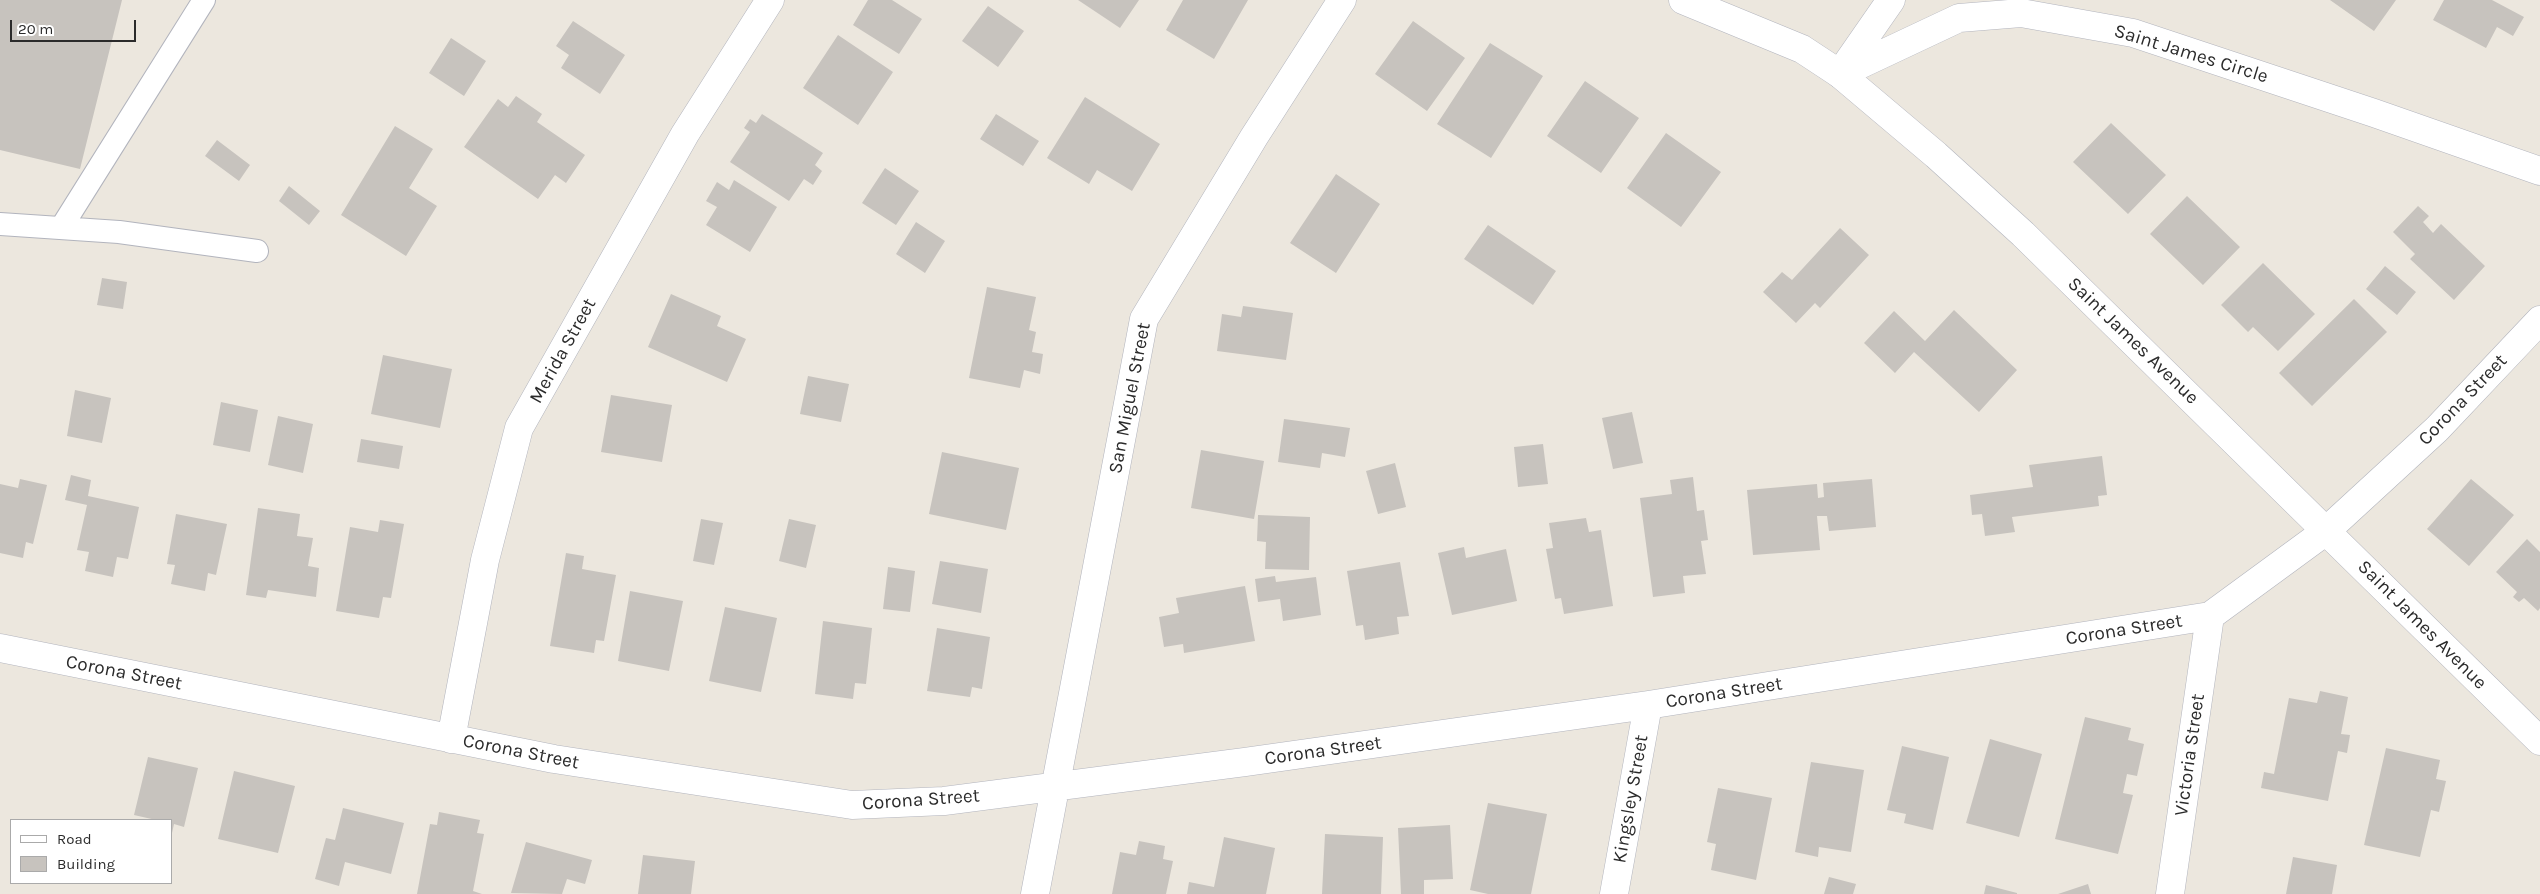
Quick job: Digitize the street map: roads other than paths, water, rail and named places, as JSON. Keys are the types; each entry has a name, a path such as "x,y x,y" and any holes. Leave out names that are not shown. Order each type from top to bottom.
{"street":[{"name":"Merida Street","path":"450,739 485,560 520,428 685,134 770,0"},
{"name":"San Miguel Street","path":"1036,894 1144,319 1254,137 1342,0"},
{"name":"Saint James Avenue","path":"1683,0 1802,49 1840,74 1936,155 2023,234 2540,741"},
{"path":"1840,74 1890,0"},
{"name":"Saint James Circle","path":"1840,74 1959,18 2020,14 2133,33 2374,113 2540,171"},
{"name":"Corona Street","path":"0,648 554,759 852,805 944,801 1648,705 2210,616 2326,531 2437,429 2540,320"},
{"name":"Victoria Street","path":"2170,894 2210,616"},
{"name":"Kingsley Street","path":"1614,894 1648,705"}],"lane":[{"path":"61,228 204,0"},
{"path":"0,224 119,232 258,251"}]}
